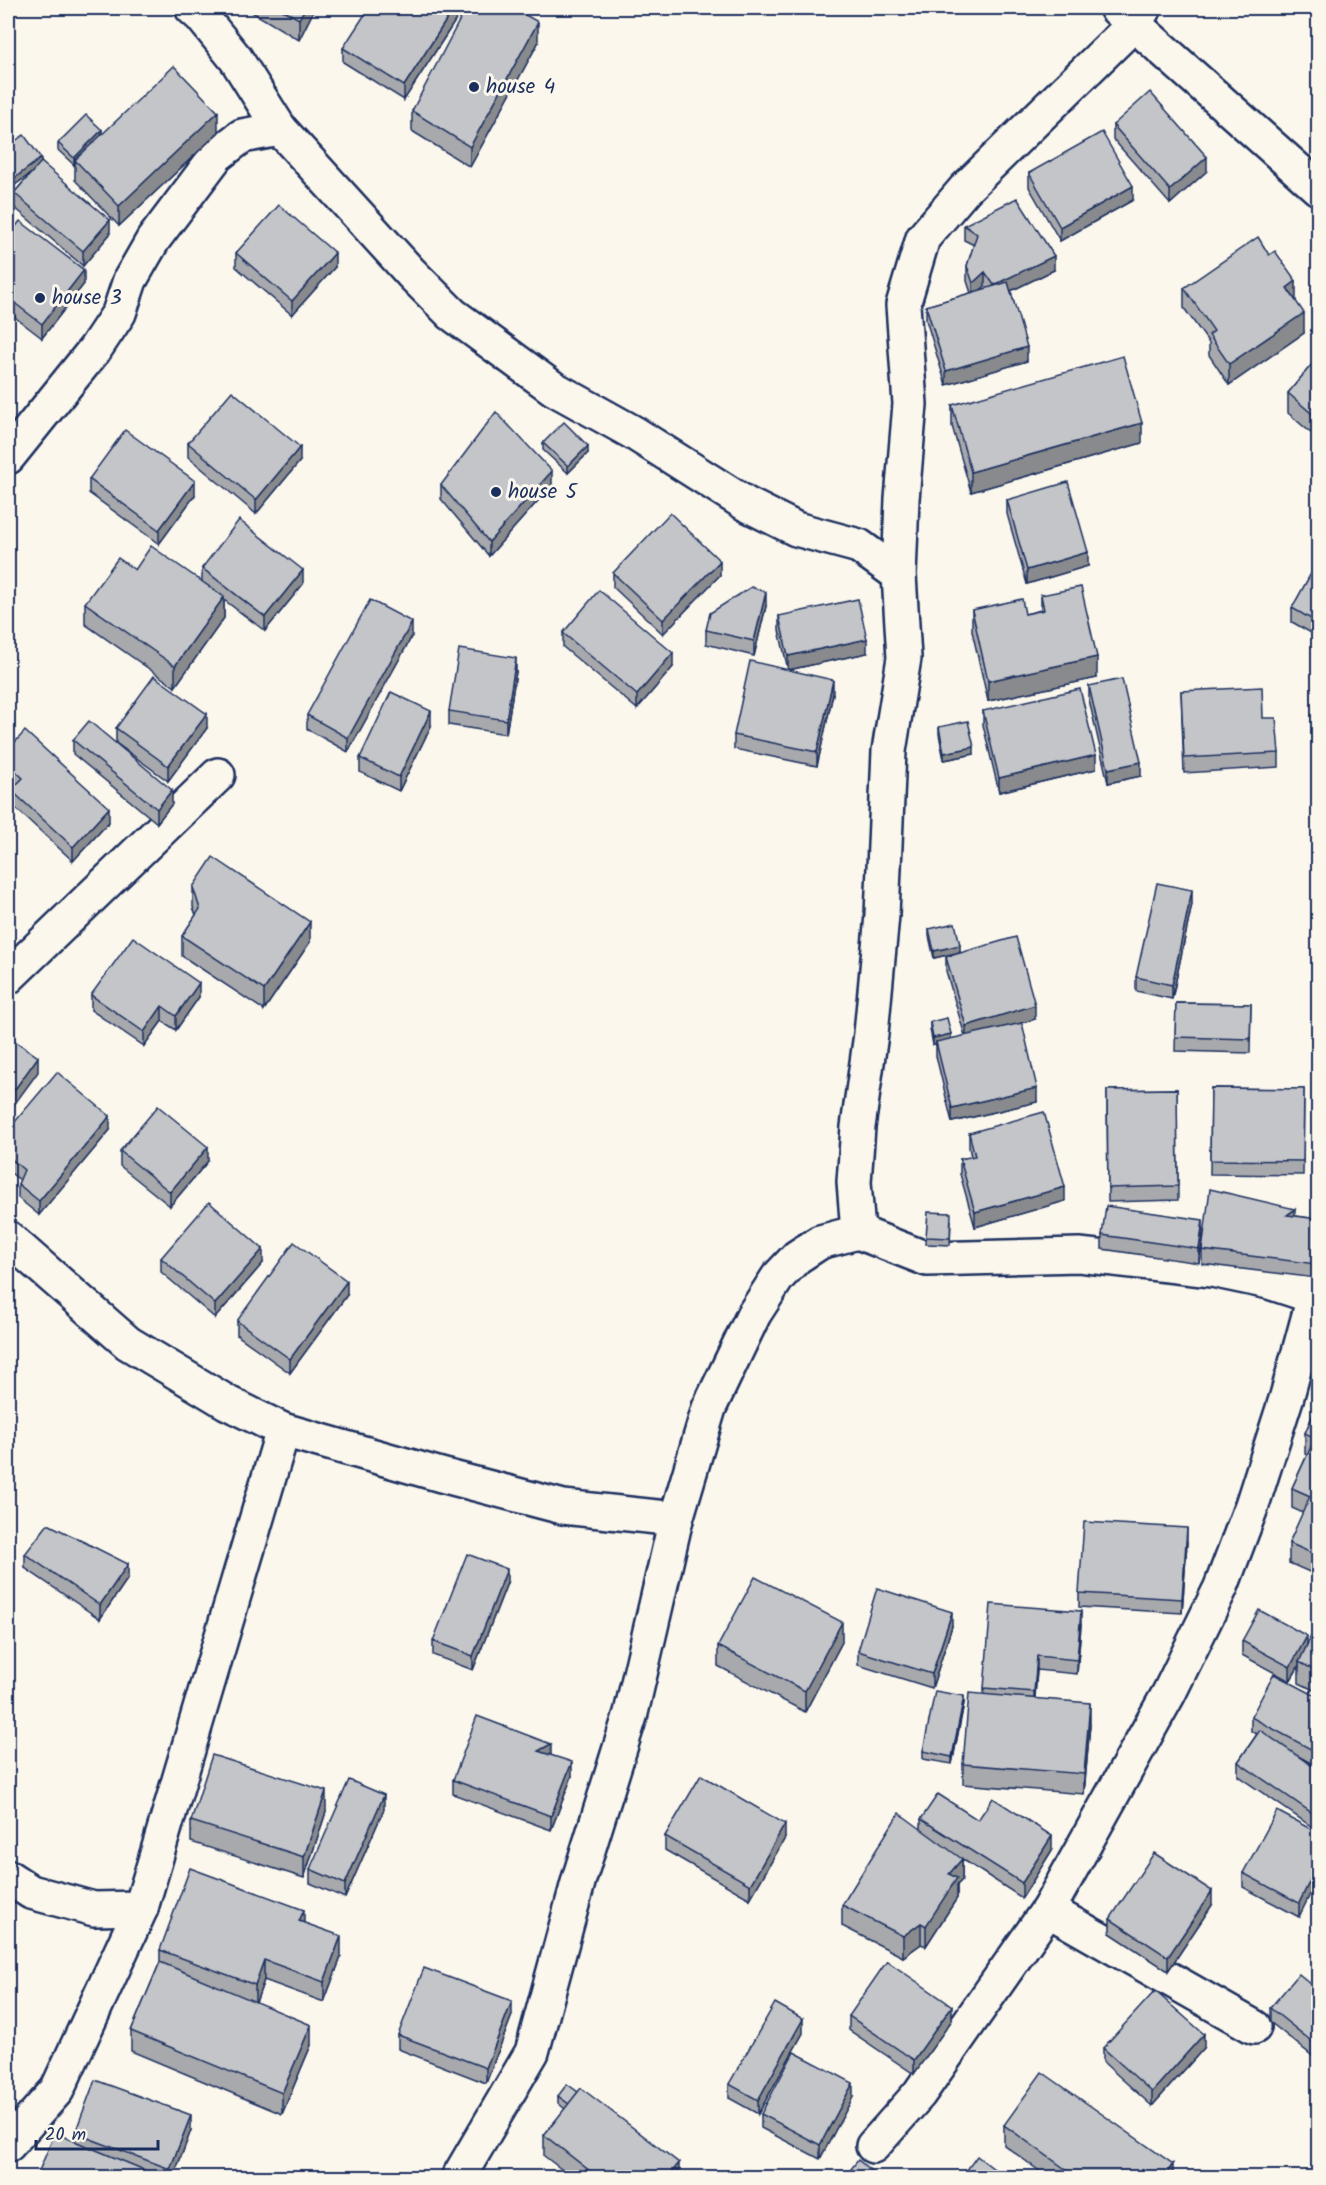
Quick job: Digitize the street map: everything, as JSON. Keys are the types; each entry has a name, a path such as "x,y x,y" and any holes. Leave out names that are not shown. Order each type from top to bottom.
{"street":[{"path":"192,8 236,59 280,129 411,273 452,314 553,388 634,434 746,504 795,529 859,546 899,575"},
{"path":"858,1232 854,1182 858,1127 872,1034 882,915 889,751 904,658 899,575 909,404 903,304 923,238 965,189 1131,13 1318,188"},
{"path":"8,457 95,349 119,313 130,280 153,240 217,155 242,136 280,129"},
{"path":"8,976 218,776"},
{"path":"458,2178 532,2052 579,1879 630,1713 676,1519 709,1408 754,1314 778,1276 797,1257 820,1242 858,1232 927,1259 1079,1255 1212,1270 1317,1292 1252,1505 1221,1587 1169,1693 1048,1910 919,2094 873,2146"},
{"path":"8,1238 128,1343 228,1403 283,1430 563,1507 676,1519"},
{"path":"8,2145 57,2090 141,1908 283,1430"},
{"path":"8,1877 31,1892 94,1909 141,1908"},
{"path":"1048,1910 1254,2027"}],"building":[{"path":"279,8 305,8 299,19"},
{"path":"369,8 454,8 404,86 343,48"},
{"name":"house 4","path":"466,8 513,8 538,22 470,147 412,111"},
{"path":"174,66 218,112 119,206 75,160"},
{"path":"1150,92 1207,157 1170,190 1113,125"},
{"path":"86,115 102,130 74,158 58,143"},
{"path":"1102,132 1133,186 1060,227 1029,173"},
{"path":"24,135 41,158 8,183 8,146"},
{"path":"41,162 110,220 83,251 14,193"},
{"path":"1017,198 1054,256 994,285 985,272 973,283 967,266 977,234 964,225"},
{"path":"279,205 335,253 292,301 236,253"},
{"name":"house 3","path":"20,221 84,270 42,324 8,298 8,237"},
{"path":"1258,237 1269,255 1275,251 1296,281 1287,288 1304,313 1229,364 1209,335 1214,331 1184,288"},
{"path":"1008,282 1027,347 946,371 926,306"},
{"path":"1123,356 1142,423 971,472 952,405"},
{"path":"1318,357 1318,419 1288,393"},
{"path":"232,391 300,447 256,500 188,443"},
{"name":"house 5","path":"496,412 552,471 489,542 441,485"},
{"path":"564,422 588,446 568,466 543,443"},
{"path":"125,430 195,481 159,530 89,479"},
{"path":"1068,482 1088,552 1027,570 1007,500"},
{"path":"670,513 720,561 663,620 613,573"},
{"path":"239,520 303,570 265,617 202,568"},
{"path":"151,546 224,597 175,666 85,603 118,558 135,570"},
{"path":"1318,561 1318,623 1292,608"},
{"path":"751,587 766,592 754,641 706,630 710,613"},
{"path":"1081,587 1097,657 988,681 972,610 1022,599 1025,614 1044,610 1041,595"},
{"path":"599,590 673,653 637,695 563,633"},
{"path":"858,599 867,639 788,656 779,616"},
{"path":"370,600 412,622 348,738 307,715"},
{"path":"459,649 516,658 506,720 449,711"},
{"path":"750,661 833,680 817,752 734,735"},
{"path":"154,676 207,714 168,766 116,728"},
{"path":"1122,679 1141,762 1108,769 1089,686"},
{"path":"1262,687 1263,718 1276,718 1279,753 1184,758 1181,691"},
{"path":"1080,689 1096,755 999,778 983,711"},
{"path":"391,692 431,711 399,777 360,758"},
{"path":"89,721 172,790 157,809 73,740"},
{"path":"968,721 974,747 944,753 939,727"},
{"path":"25,731 109,808 73,847 11,790 23,778 8,764 8,750"},
{"path":"213,857 310,922 264,990 182,936 200,909 193,887"},
{"path":"1157,883 1192,890 1172,985 1136,977"},
{"path":"955,923 960,945 934,951 929,929"},
{"path":"133,937 199,983 176,1016 162,1006 144,1032 91,995"},
{"path":"1016,937 1035,1005 966,1026 946,957"},
{"path":"1176,1003 1251,1004 1250,1039 1175,1037"},
{"path":"947,1018 951,1034 933,1038 930,1022"},
{"path":"1022,1023 1037,1088 952,1108 936,1042"},
{"path":"8,1036 38,1057 8,1099"},
{"path":"57,1072 110,1116 39,1201 18,1184 24,1170 8,1156 8,1130"},
{"path":"1211,1088 1304,1089 1303,1161 1210,1160"},
{"path":"1315,1088 1318,1088 1318,1134 1316,1134"},
{"path":"1177,1089 1178,1186 1108,1188 1107,1090"},
{"path":"158,1106 208,1147 170,1192 120,1151"},
{"path":"1044,1112 1065,1187 975,1212 960,1159 975,1156 969,1133"},
{"path":"1210,1189 1295,1209 1287,1215 1318,1219 1316,1264 1202,1250"},
{"path":"209,1202 263,1249 215,1304 161,1258"},
{"path":"1106,1206 1203,1220 1199,1249 1102,1235"},
{"path":"928,1212 951,1213 950,1238 926,1237"},
{"path":"294,1242 347,1281 290,1359 237,1321"},
{"path":"1318,1403 1318,1543 1314,1554 1289,1543 1310,1496 1292,1488 1315,1438 1305,1433"},
{"path":"1084,1522 1187,1528 1182,1599 1079,1593"},
{"path":"48,1524 128,1564 100,1605 25,1554"},
{"path":"467,1554 507,1569 473,1656 433,1641"},
{"path":"755,1577 842,1622 805,1691 718,1646"},
{"path":"877,1588 952,1612 932,1674 858,1651"},
{"path":"991,1604 1081,1611 1077,1660 1037,1656 1034,1692 984,1688"},
{"path":"1259,1610 1307,1636 1290,1667 1242,1641"},
{"path":"1318,1622 1318,1672 1299,1662"},
{"path":"1274,1674 1318,1697 1318,1753 1251,1717"},
{"path":"935,1691 964,1696 952,1757 923,1751"},
{"path":"969,1693 1090,1703 1084,1774 963,1764"},
{"path":"477,1716 551,1744 538,1751 572,1762 551,1816 453,1780"},
{"path":"1260,1730 1318,1770 1318,1817 1238,1762"},
{"path":"212,1755 326,1791 304,1857 191,1821"},
{"path":"701,1775 785,1824 750,1885 665,1836"},
{"path":"349,1780 384,1795 345,1884 310,1869"},
{"path":"938,1794 978,1820 993,1798 1052,1836 1022,1883 921,1819"},
{"path":"1277,1811 1318,1833 1318,1864 1299,1903 1243,1873"},
{"path":"899,1813 962,1859 949,1874 957,1878 926,1926 921,1923 903,1936 842,1905"},
{"path":"1154,1853 1212,1891 1168,1957 1110,1919"},
{"path":"190,1868 304,1910 299,1921 341,1936 324,1982 264,1960 255,1985 160,1950"},
{"path":"887,1961 952,2006 914,2060 849,2016"},
{"path":"160,1962 311,2025 282,2093 131,2031"},
{"path":"424,1968 512,2001 486,2068 398,2035"},
{"path":"1299,1974 1318,1990 1318,2040 1315,2044 1270,2008"},
{"path":"1155,1991 1204,2034 1152,2092 1103,2048"},
{"path":"775,2003 803,2019 758,2100 729,2084"},
{"path":"794,2052 853,2083 820,2145 761,2114"},
{"path":"1042,2072 1173,2164 1163,2178 1078,2178 1004,2125"},
{"path":"95,2080 191,2115 170,2169 75,2133"},
{"path":"567,2084 578,2092 569,2104 558,2096"},
{"path":"581,2088 679,2163 667,2178 599,2178 544,2135"},
{"path":"55,2133 164,2178 36,2178"},
{"path":"977,2156 1006,2178 961,2178"},
{"path":"858,2160 880,2178 844,2178"}],"place":[{"name":"house 4","path":"474,87"},
{"name":"house 3","path":"40,298"},
{"name":"house 5","path":"496,492"}]}
